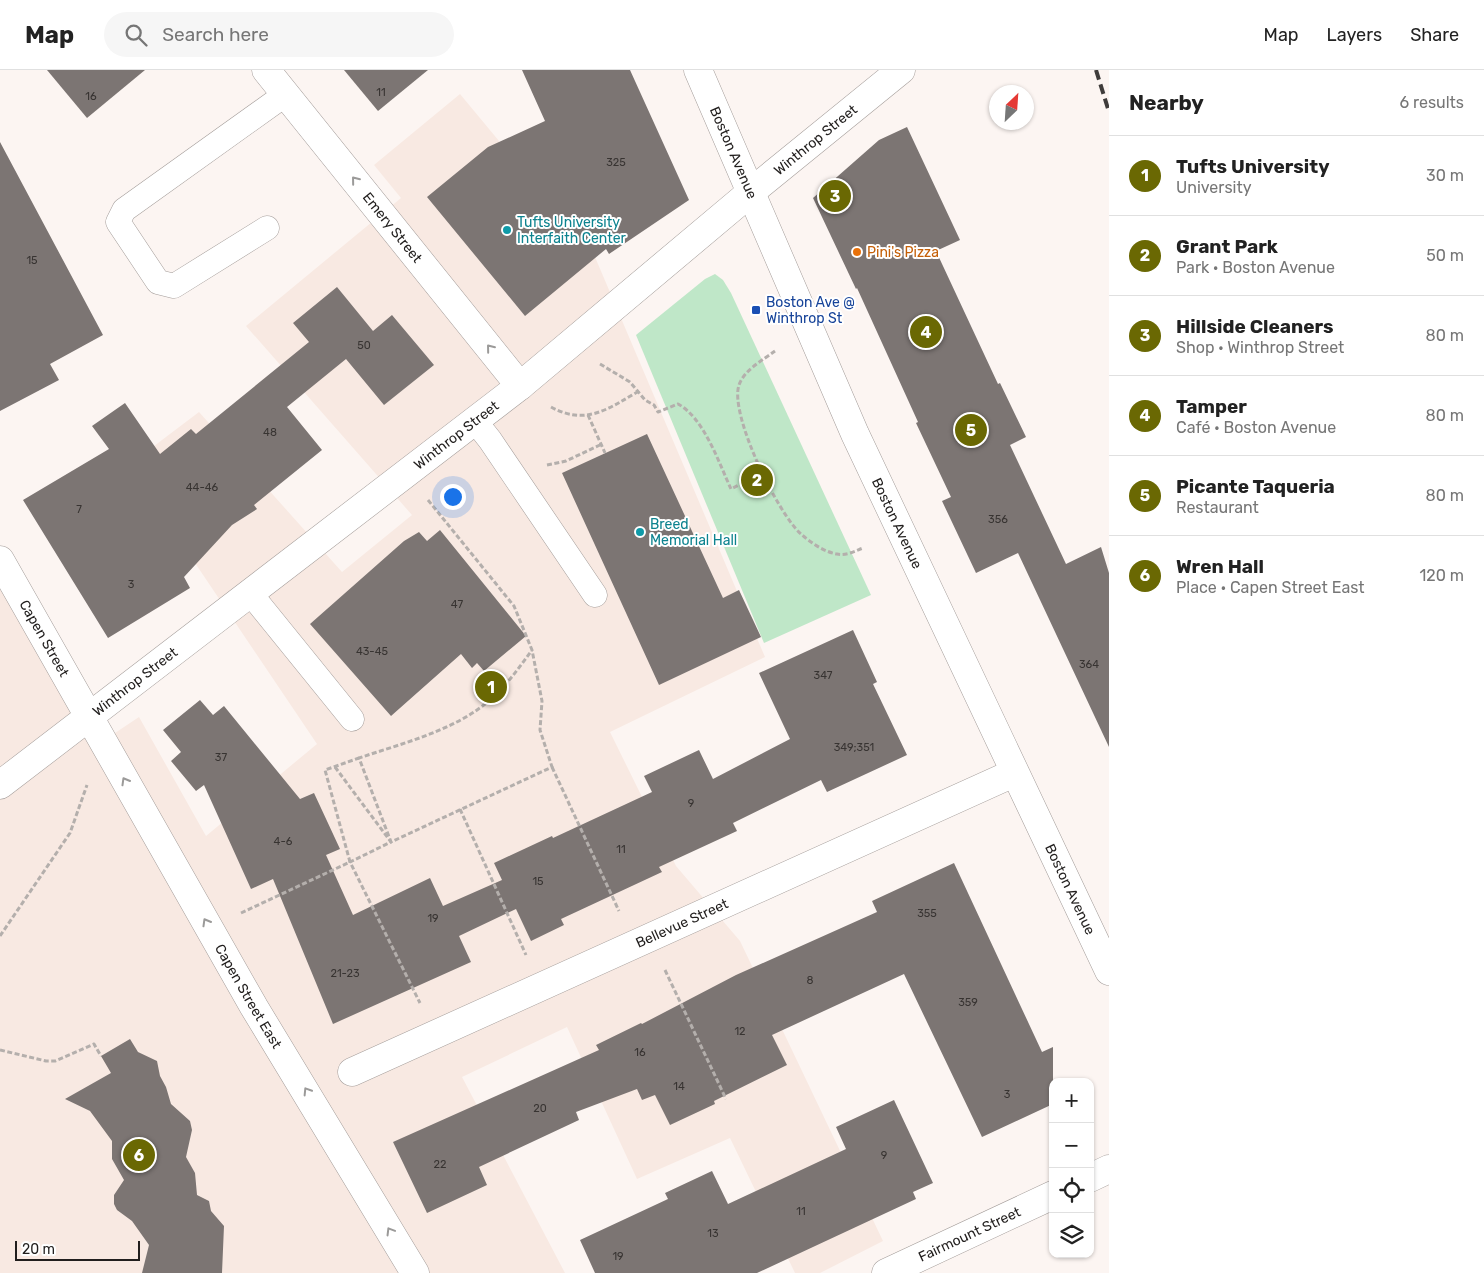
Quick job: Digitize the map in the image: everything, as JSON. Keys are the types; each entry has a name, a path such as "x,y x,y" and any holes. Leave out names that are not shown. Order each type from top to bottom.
{"street":[{"name":"Emery Street","path":"266,70 520,386"},
{"name":"Boston Avenue","path":"698,70 855,434 1014,774 1109,971"},
{"name":"Winthrop Street","path":"0,785 520,386 751,192 901,70"},
{"name":"Capen Street","path":"0,560 88,716"},
{"name":"Capen Street East","path":"88,716 254,1007 415,1273"},
{"name":"Bellevue Street","path":"352,1072 1014,774"},
{"path":"1094,1176 1109,1169"},
{"name":"Fairmount Street","path":"886,1273 1049,1197"}],"lane":[{"path":"267,228 174,286 158,282 118,222 124,210 286,94"},
{"path":"475,421 595,596"},
{"path":"250,593 352,719"}],"path":[{"path":"775,351 743,378 739,386 737,401 742,423 762,473 799,533 820,548 836,554 851,553 863,548"},
{"path":"597,363 630,382 644,400 654,405 658,412 678,404 692,415 700,426 731,489 762,473"},
{"path":"546,403 563,413 578,416 588,415 614,405 638,391"},
{"path":"588,415 606,453"},
{"path":"512,473 566,461 602,444"},
{"path":"423,494 514,606 532,650 542,701 540,730 552,767 620,913"},
{"path":"422,1006 350,862 325,770 430,734 465,716 489,701 511,678 532,650"},
{"path":"0,936 70,833 92,770 105,746"},
{"path":"359,758 391,842"},
{"path":"335,767 391,842"},
{"path":"238,914 552,767"},
{"path":"460,810 527,956"},
{"path":"664,967 726,1099"},
{"path":"0,1050 46,1061 55,1060 94,1044 101,1056"}],"shaded area":[{"path":"460,94 595,257 765,657 610,732 676,866 740,941 883,1241 820,1273 795,1273 730,1138 637,1179 567,1027 462,1077 565,1273 0,1273 0,562 103,741 139,717 206,836 317,744 129,465 199,412 342,572 412,515 246,326 401,198 374,165"}],"green space":[{"path":"715,274 723,280 731,293 871,595 764,643 636,335 705,279"}],"building":[{"path":"47,70 145,70 87,118"},
{"path":"344,70 428,70 378,111"},
{"path":"522,70 630,70 689,200 609,254 606,249 525,316 427,197 488,147 545,121"},
{"path":"907,127 960,240 936,251 998,384 1000,383 1026,437 1010,445 1066,564 1101,547 1109,573 1109,747 1018,553 976,573 942,501 951,497 916,423 918,422 857,288 813,198 879,140"},
{"path":"0,142 103,335 50,364 59,380 0,411"},
{"path":"337,287 373,331 392,315 434,365 384,405 346,359 287,407 322,450 254,505 257,509 232,525 184,577 190,588 108,638 23,500 109,449 92,426 125,403 160,454 191,429 196,434 309,342 293,323"},
{"name":"Breed Memorial Hall","path":"647,434 723,598 739,590 761,637 659,685 562,473"},
{"path":"440,530 526,636 484,671 477,663 472,668 461,654 391,716 310,624 404,541 419,532 427,541"},
{"path":"853,630 877,682 873,684 907,755 827,792 821,780 733,823 737,831 659,867 662,872 561,919 564,925 531,941 516,909 459,936 471,962 333,1024 273,879 251,889 204,785 196,791 171,761 181,752 163,730 200,700 213,715 224,706 300,799 314,793 340,849 326,855 353,915 430,878 443,906 502,880 494,863 652,792 644,776 699,750 713,779 790,739 759,673"},
{"path":"954,863 1042,1052 1053,1047 1053,1078 1049,1078 1049,1106 982,1137 904,974 772,1035 787,1065 714,1101 715,1104 670,1125 655,1095 642,1100 637,1089 576,1112 579,1120 479,1167 487,1185 427,1213 393,1142 599,1050 596,1045 642,1024 736,975 877,912 872,901"},
{"path":"130,1039 138,1052 157,1061 160,1076 166,1087 171,1104 190,1121 192,1130 186,1157 195,1173 197,1195 209,1201 211,1211 224,1226 222,1273 142,1273 149,1245 132,1221 117,1210 114,1204 114,1195 124,1180 112,1159 112,1141 90,1111 65,1099 111,1073 101,1056"},
{"path":"894,1100 933,1183 913,1192 916,1199 757,1273 595,1273 580,1240 668,1199 665,1193 712,1171 728,1204 846,1149 836,1127"}],"railway":[{"path":"1096,70 1109,112"}],"place":[{"name":"Hillside Cleaners","path":"835,196"},
{"name":"Tufts University Interfaith Center","path":"507,230"},
{"name":"Pini's Pizza","path":"857,252"},
{"name":"Boston Ave @ Winthrop St","path":"756,310"},
{"name":"Tamper","path":"926,332"},
{"name":"Picante Taqueria","path":"971,430"},
{"name":"Grant Park","path":"757,480"},
{"name":"Breed Memorial Hall","path":"640,532"},
{"name":"Tufts University","path":"491,687"},
{"name":"Wren Hall","path":"139,1155"}]}
